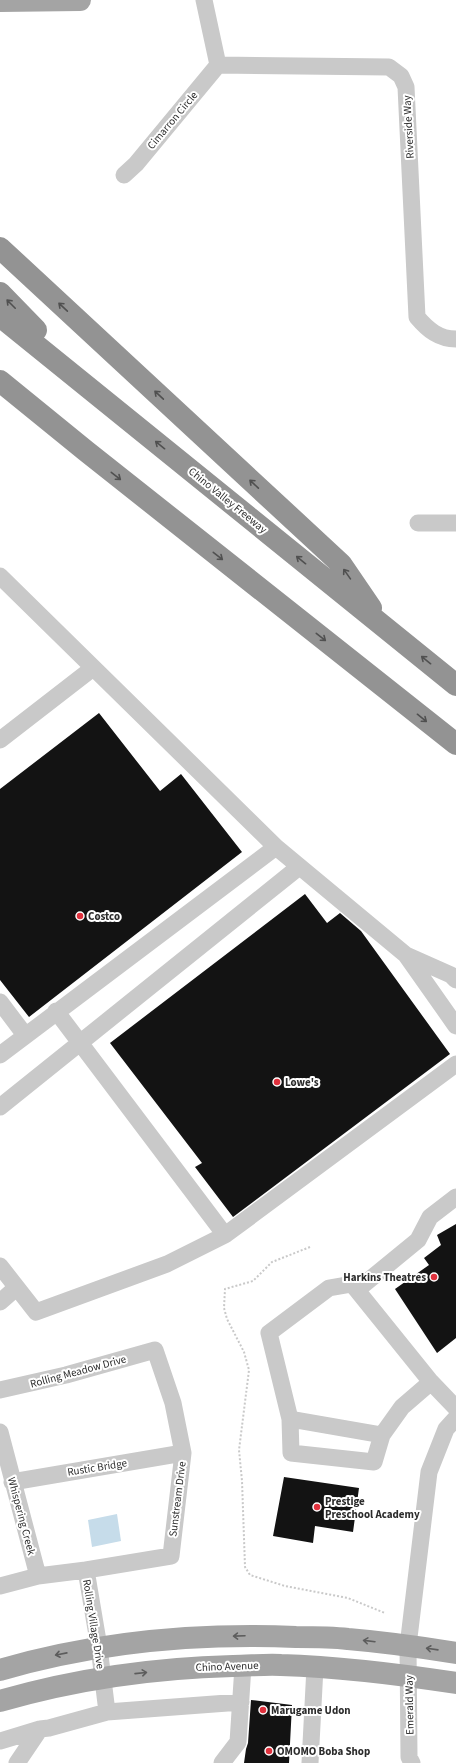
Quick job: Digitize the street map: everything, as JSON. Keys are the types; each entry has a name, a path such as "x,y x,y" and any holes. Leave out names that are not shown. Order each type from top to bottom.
{"highway":[{"path":"0,248 340,564 386,628"},
{"path":"0,293 107,402"},
{"name":"Chino Valley Freeway","path":"0,316 456,684"},
{"path":"0,381 86,452 456,744"},
{"path":"0,394 86,452"}],"main road":[{"path":"0,1 80,0"},
{"path":"0,1670 37,1659 99,1647 177,1638 227,1636 261,1635 346,1638 456,1653"},
{"path":"315,1667 318,1638"},
{"name":"Chino Avenue","path":"0,1701 33,1692 102,1677 194,1667 280,1665 315,1667 408,1675 456,1683"}],"street":[{"path":"204,0 218,65"},
{"name":"Cimarron Circle","path":"124,175 136,164 218,65"},
{"name":"Riverside Way","path":"218,65 389,67 401,76 406,88 417,317 428,330 445,339 456,339"},
{"path":"418,523 456,522"},
{"path":"1,578 276,847 406,955 456,1026"},
{"path":"0,740 93,668"},
{"path":"0,1055 56,1011 276,847"},
{"path":"0,1107 300,867"},
{"path":"406,955 451,975 456,980"},
{"path":"0,1002 25,1035"},
{"path":"56,1011 225,1235"},
{"path":"0,1266 36,1312 167,1264 225,1235 456,1064"},
{"path":"357,1290 418,1240 430,1217 456,1197"},
{"path":"431,1382 402,1407 382,1435 374,1462 291,1453 290,1419 270,1333 329,1288 352,1284 431,1382 456,1408"},
{"path":"0,1302 16,1288"},
{"name":"Rolling Meadow Drive","path":"0,1390 66,1375 156,1350"},
{"name":"Sunstream Drive","path":"156,1350 173,1403 183,1453 171,1556"},
{"name":"Emerald Way","path":"412,1763 409,1757 408,1646 429,1472 446,1429 456,1418"},
{"path":"290,1419 382,1435"},
{"name":"Whispering Creek","path":"0,1432 38,1576"},
{"name":"Rustic Bridge","path":"12,1482 183,1453"},
{"name":"Rolling Village Drive","path":"0,1586 38,1576 86,1570 171,1556"},
{"name":"Rolling Village Drive","path":"86,1570 99,1647 107,1712"},
{"path":"222,1763 238,1742 243,1666"},
{"path":"310,1763 315,1667"},
{"path":"0,1741 107,1712 241,1702"},
{"path":"17,1763 40,1729"}],"path":[{"path":"310,1247 272,1262 253,1281 225,1289 224,1308 227,1319 244,1352 249,1370 239,1450 242,1481 245,1567 250,1575 264,1580 285,1586 348,1598 386,1612"}],"water":[{"path":"117,1514 121,1541 92,1547 88,1520"}],"building":[{"name":"Costco","path":"99,713 160,791 181,774 242,852 29,1017 0,980 0,789"},
{"name":"Lowe's","path":"305,894 327,923 340,913 361,931 450,1054 233,1217 195,1167 202,1163 110,1043"},
{"name":"Harkins Theatres","path":"456,1224 456,1338 437,1353 395,1289 429,1265 424,1258 441,1245 437,1235"},
{"name":"Prestige Preschool Academy","path":"284,1477 359,1488 353,1532 315,1526 313,1543 273,1536"},
{"path":"251,1700 292,1705 289,1763 244,1763 248,1743"}],"place":[{"name":"Costco","path":"80,916"},
{"name":"Lowe's","path":"277,1082"},
{"name":"Harkins Theatres","path":"434,1277"},
{"name":"Prestige Preschool Academy","path":"317,1507"},
{"name":"Marugame Udon","path":"263,1710"},
{"name":"OMOMO Boba Shop","path":"269,1751"}]}
